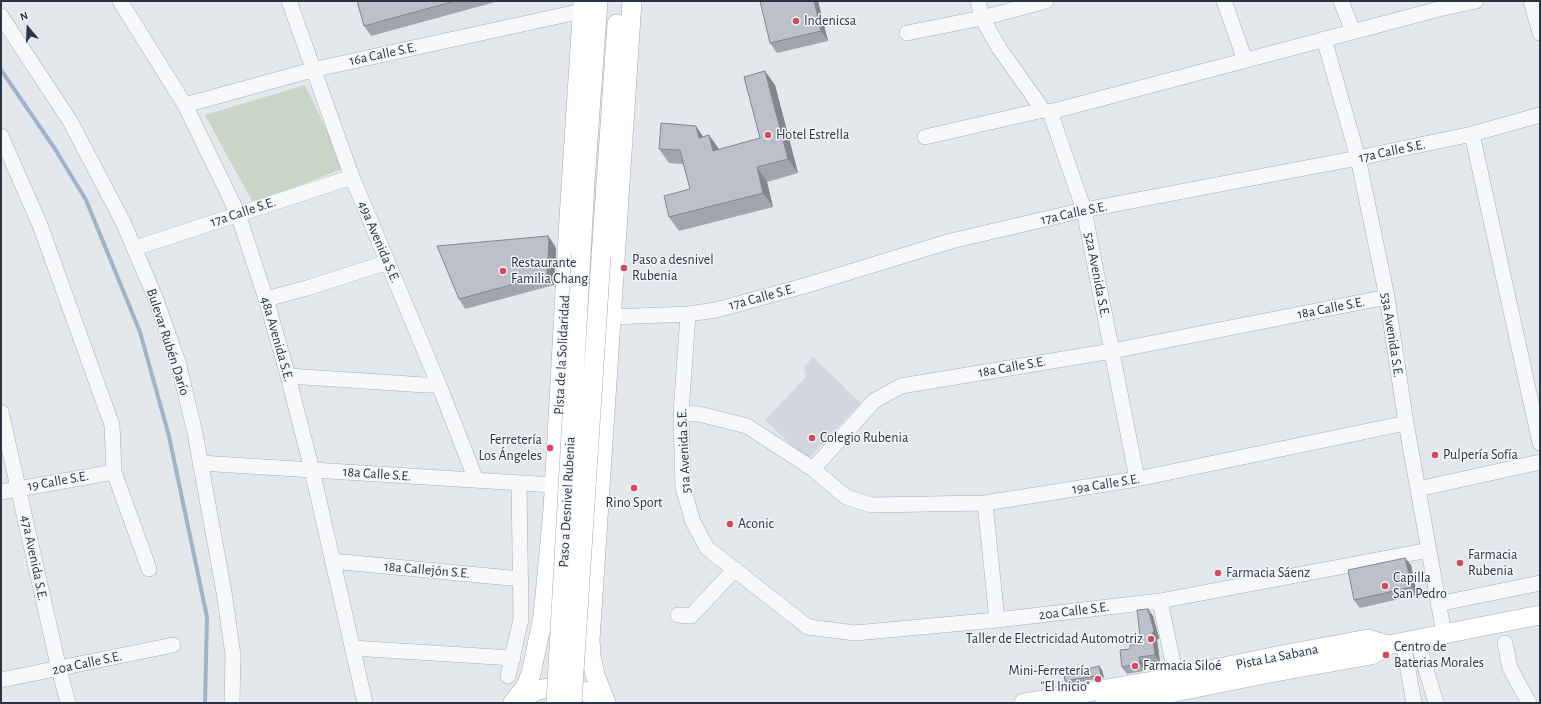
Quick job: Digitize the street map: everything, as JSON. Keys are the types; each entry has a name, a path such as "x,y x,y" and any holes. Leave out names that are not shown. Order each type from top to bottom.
{"main road":[{"name":"Paso a Desnivel Rubenia","path":"556,703 585,181 598,1"},
{"name":"Paso a Desnivel Rubenia","path":"572,703 618,1"},
{"path":"604,703 591,656 590,640 632,1"},
{"name":"Pista de la Solidaridad","path":"514,703 525,688 531,674 543,618 554,485 583,6"},
{"name":"Pista La Sabana","path":"1105,703 1371,655 1403,642 1540,615"},
{"path":"514,703 538,690 558,686 578,689 591,694 604,703"},
{"name":"Pista La Sabana","path":"1024,703 1176,691"}],"street":[{"name":"48a Avenida S.E.","path":"120,1 185,105 238,214 266,299 288,376 312,470 364,703"},
{"name":"49a Avenida S.E.","path":"289,1 312,70 352,177 439,385 476,480"},
{"name":"52a Avenida S.E.","path":"978,1 982,18 999,48 1046,111 1084,210 1137,479"},
{"path":"907,33 982,18 1046,1"},
{"path":"1224,1 1245,60"},
{"path":"1341,1 1353,32"},
{"path":"925,137 1046,111 1245,60 1353,32 1437,5 1476,1"},
{"path":"1531,1 1540,34"},
{"name":"16a Calle S.E.","path":"185,105 312,70 583,6"},
{"name":"Bulevar Rubén Darío","path":"1,16 70,121 135,248 155,297 178,362 195,433 224,592 233,655 232,703"},
{"name":"53a Avenida S.E.","path":"1324,39 1358,158 1387,297 1406,423 1444,634"},
{"name":"17a Calle S.E.","path":"611,317 688,314 716,310 804,286 951,241 1084,210 1358,158 1472,134 1540,115"},
{"path":"1472,134 1540,443"},
{"path":"1,136 40,225 112,425 114,472 149,569"},
{"name":"17a Calle S.E.","path":"135,248 352,177"},
{"path":"266,299 307,288 388,262"},
{"name":"18a Calle S.E.","path":"813,469 874,401 901,386 1112,351 1387,297"},
{"name":"51a Avenida S.E.","path":"688,314 681,413 683,488 693,522 707,548 735,569"},
{"path":"288,376 439,385"},
{"name":"47a Avenida S.E.","path":"1,412 68,703"},
{"path":"681,413 699,414 747,426 813,469"},
{"name":"19a Calle S.E.","path":"813,469 846,497 871,505 985,503 1137,479 1406,423"},
{"path":"1418,489 1540,462"},
{"name":"18a Calle S.E.","path":"200,463 554,485"},
{"name":"19 Calle S.E.","path":"1,492 114,472"},
{"path":"508,676 521,619 519,482"},
{"path":"985,503 998,620"},
{"name":"20a Calle S.E.","path":"735,569 808,627 855,633 998,620 1160,601 1429,550"},
{"name":"18a Callejón S.E.","path":"332,561 521,579"},
{"path":"678,615 691,616 735,569"},
{"path":"1438,604 1540,583"},
{"path":"1160,601 1176,691"},
{"path":"1403,642 1414,703"},
{"path":"1403,642 1436,703"},
{"path":"1505,643 1510,668 1529,703"},
{"name":"20a Calle S.E.","path":"1,680 173,645"},
{"path":"352,648 513,658"}],"shaded area":[{"path":"813,357 861,403 807,460 765,420 806,377 804,367"}],"green space":[{"path":"305,85 345,168 253,203 205,115"}],"building":[{"path":"357,1 455,1 364,26"},
{"name":"Indenicsa","path":"760,1 814,1 821,31 770,43"},
{"path":"765,71 788,159 757,167 763,193 669,217 664,196 690,189 680,150 659,149 661,123 696,126 699,138 709,135 713,151 760,138 744,77"},
{"name":"Restaurante Familia Chang","path":"548,236 547,275 459,299 437,246"},
{"name":"Capilla San Pedro","path":"1405,558 1412,587 1354,600 1348,570"},
{"path":"1148,609 1154,631 1152,633 1155,655 1139,657 1140,664 1122,667 1120,650 1130,649 1130,645 1141,644 1137,610"},
{"path":"1099,666 1101,675 1065,681 1064,675"}],"waterway":[{"path":"1,70 55,149 86,200 140,332 169,436 207,617 205,703"}],"place":[{"name":"Indenicsa","path":"796,21"},
{"name":"Hotel Estrella","path":"768,135"},
{"name":"Paso a desnivel Rubenia","path":"624,268"},
{"name":"Restaurante Familia Chang","path":"503,271"},
{"name":"Colegio Rubenia","path":"812,438"},
{"name":"Ferretería Los Ángeles","path":"550,448"},
{"name":"Pulpería Sofía","path":"1435,455"},
{"name":"Rino Sport","path":"634,488"},
{"name":"Aconic","path":"730,524"},
{"name":"Farmacia Rubenia","path":"1460,563"},
{"name":"Farmacia Sáenz","path":"1218,573"},
{"name":"Capilla San Pedro","path":"1385,586"},
{"name":"Taller de Electricidad Automotriz","path":"1151,639"},
{"name":"Centro de Baterias Morales","path":"1386,655"},
{"name":"Farmacia Siloé","path":"1135,666"},
{"name":"Mini-Ferretería \"El Inicio\"","path":"1098,679"}]}
